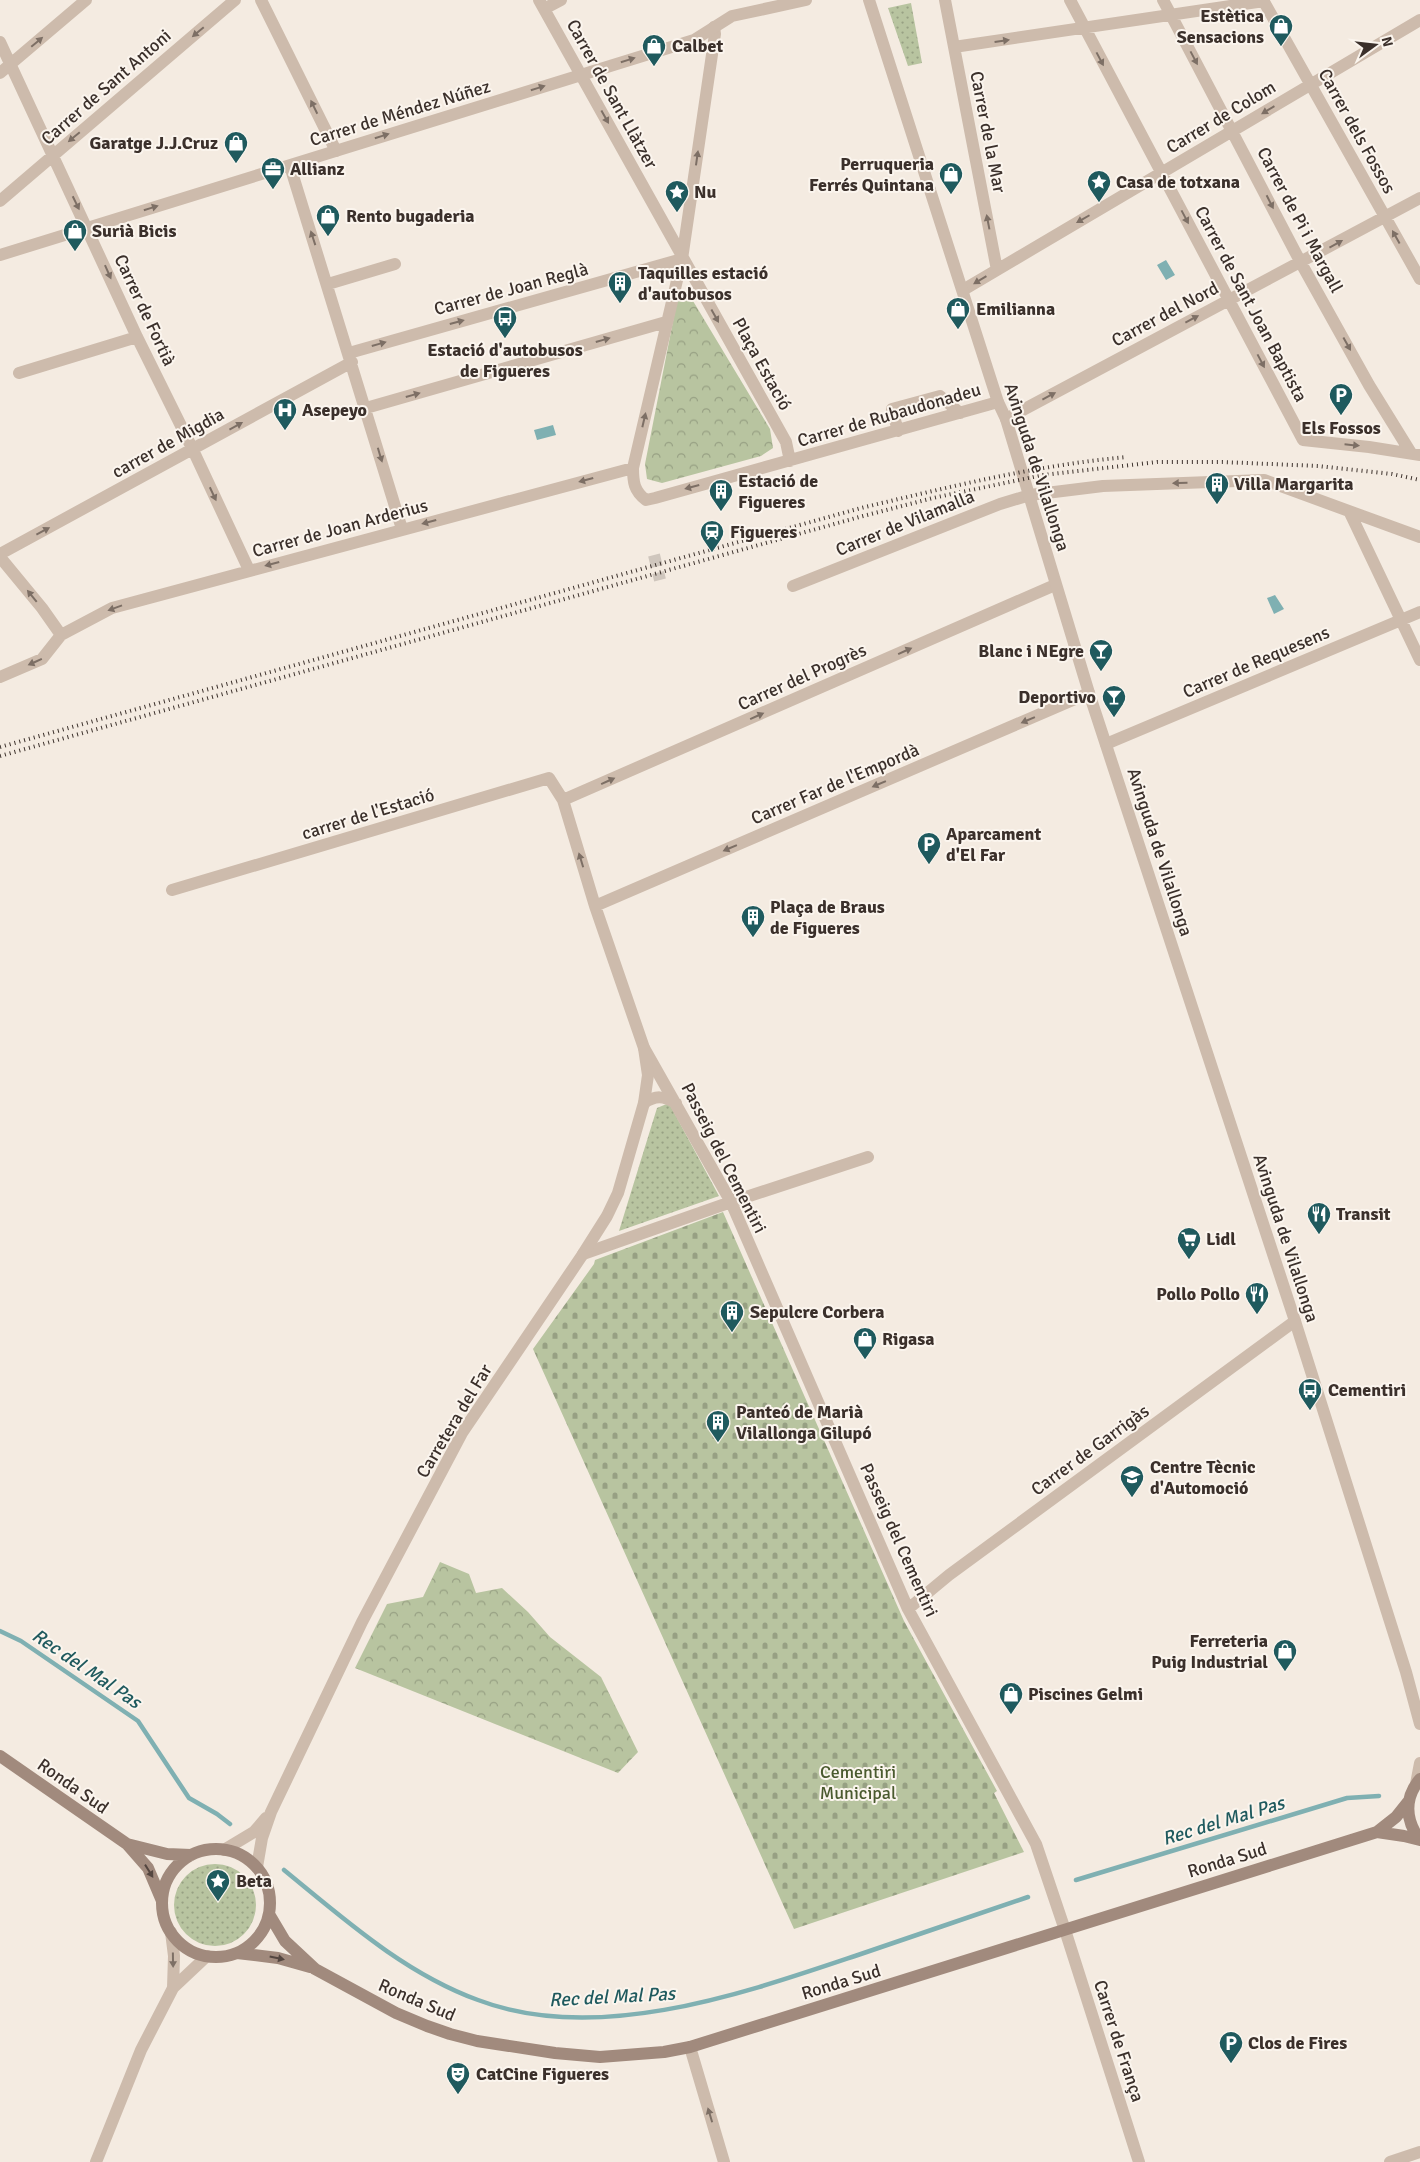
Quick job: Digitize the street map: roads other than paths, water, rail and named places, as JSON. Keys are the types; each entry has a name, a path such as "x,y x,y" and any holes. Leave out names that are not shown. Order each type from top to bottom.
{"main road":[{"name":"Ronda Sud","path":"0,1756 127,1844 148,1868 163,1903"},
{"path":"1418,1781 1408,1802 1409,1821 1420,1840"},
{"name":"Ronda Sud","path":"316,1969 285,1941 269,1914 268,1890 257,1868 242,1856 224,1850 207,1850 191,1855 179,1864 170,1875 165,1888 163,1903 165,1918 171,1932 186,1948 207,1956 225,1956 237,1953 278,1958 316,1969 410,2019 450,2034 555,2053 600,2057 664,2052 690,2047 1377,1832 1396,1816 1408,1802"},
{"name":"Ronda Sud","path":"1377,1832 1420,1840"},
{"name":"Ronda Sud","path":"127,1844 156,1852 191,1855"},
{"name":"Ronda Sud","path":"237,1953 257,1938 269,1914"}],"street":[{"path":"0,73 86,0"},
{"name":"Carrer de Sant Antoni","path":"0,201 235,0"},
{"path":"261,0 336,151"},
{"path":"542,5 561,0"},
{"name":"Carrer de Méndez Núñez","path":"0,254 694,40 732,16 806,0"},
{"name":"Avinguda de Vilallonga","path":"869,0 998,402 1006,419 1089,693 1294,1321 1420,1719"},
{"name":"Carrer de la Mar","path":"945,0 997,270"},
{"name":"Carrer de Sant Joan Baptista","path":"1070,0 1303,440 1370,446 1416,454"},
{"name":"Carrer de Pi i Margall","path":"1163,0 1302,263 1370,385 1416,454"},
{"path":"954,48 1264,0"},
{"name":"Carrer dels Fossos","path":"1264,0 1420,279"},
{"name":"Carrer de Sant Llàtzer","path":"542,5 682,259"},
{"name":"Carrer de Colom","path":"963,290 1420,20"},
{"path":"714,27 715,34 682,259 633,468 633,479 637,493 646,500 790,461"},
{"name":"Carrer de Fortià","path":"0,42 137,337 193,450 249,570"},
{"path":"290,166 328,284 402,529"},
{"name":"Carrer del Nord","path":"1006,419 1302,263 1420,198"},
{"name":"Carrer de Joan Reglà","path":"350,357 682,259"},
{"name":"Plaça Estació","path":"682,259 786,442 790,461"},
{"path":"328,284 395,264"},
{"path":"366,408 666,322"},
{"path":"19,373 137,337"},
{"name":"carrer de Migdia","path":"0,556 193,450 350,357"},
{"path":"898,431 892,409 940,396 960,413"},
{"name":"Carrer de Rubaudonadeu","path":"790,461 998,402"},
{"name":"Carrer de Joan Arderius","path":"61,635 112,608 633,468"},
{"name":"Carrer de Vilamalla","path":"793,586 1000,504 1030,495 1103,486 1264,480 1350,513"},
{"path":"1350,513 1420,537"},
{"path":"1350,513 1420,660"},
{"path":"0,556 61,635 42,659 0,677"},
{"name":"Carrer del Progrès","path":"563,800 1055,585"},
{"name":"Carrer de Requesens","path":"1106,744 1420,612"},
{"name":"Carrer Far de l'Empordà","path":"594,906 1089,693"},
{"name":"carrer de l'Estació","path":"172,890 549,778 563,800"},
{"name":"Passeig del Cementiri","path":"563,800 594,906 644,1048 731,1202 908,1609 1036,1844 1065,1930"},
{"name":"Carretera del Far","path":"257,1868 262,1838 271,1812 362,1622 462,1433 583,1254 607,1216 618,1193 644,1103 648,1074 644,1048"},
{"path":"644,1103 654,1097 662,1096 676,1103"},
{"path":"583,1254 731,1202 868,1157"},
{"name":"Carrer de Garrigàs","path":"908,1609 950,1575 1294,1321"},
{"path":"1418,1781 1420,1763"},
{"name":"Carretera del Far","path":"224,1850 254,1832 271,1812"},
{"name":"Carrer de França","path":"1065,1930 1139,2162"},
{"path":"171,1932 174,1956 173,1988"},
{"path":"96,2162 141,2050 173,1988 207,1956"},
{"path":"690,2047 724,2162"},
{"path":"1390,2162 1420,2152"}],"water":[{"path":"1166,260 1175,275 1166,280 1157,265"},
{"path":"553,425 556,435 537,440 534,430"},
{"path":"1275,595 1284,609 1274,614 1267,598"}],"waterway":[{"name":"Rec del Mal Pas","path":"0,1631 21,1641 138,1721 189,1798 230,1824"},
{"name":"Rec del Mal Pas","path":"1076,1880 1347,1798 1379,1796"},
{"name":"Rec del Mal Pas","path":"284,1870 352,1926 400,1960 451,1989 478,2000 523,2013 571,2017 619,2016 668,2009 717,1998 811,1971 1028,1897"}],"tunnel":[{"path":"654,555 660,580"}],"railway":[{"path":"0,747 861,508 1026,471 1127,457"},
{"path":"0,756 863,516 933,498 1043,475 1157,462 1222,462 1318,466 1392,474 1420,480"}],"place":[{"name":"Estètica Sensacions","path":"1281,47"},
{"name":"Calbet","path":"654,67"},
{"name":"Garatge J.J.Cruz","path":"236,164"},
{"name":"Allianz","path":"273,190"},
{"name":"Perruqueria Ferrés Quintana","path":"951,195"},
{"name":"Casa de totxana","path":"1099,203"},
{"name":"Nu","path":"677,213"},
{"name":"Rento bugaderia","path":"328,237"},
{"name":"Surià Bicis","path":"75,252"},
{"name":"Taquilles estació d'autobusos","path":"620,304"},
{"name":"Emilianna","path":"958,330"},
{"name":"Estació d'autobusos de Figueres","path":"505,339"},
{"name":"Els Fossos","path":"1341,416"},
{"name":"Asepeyo","path":"285,431"},
{"name":"Villa Margarita","path":"1217,505"},
{"name":"Estació de Figueres","path":"721,512"},
{"name":"Figueres","path":"712,553"},
{"name":"Blanc i NEgre","path":"1101,672"},
{"name":"Deportivo","path":"1114,718"},
{"name":"Aparcament d'El Far","path":"929,865"},
{"name":"Plaça de Braus de Figueres","path":"753,938"},
{"name":"Transit","path":"1319,1235"},
{"name":"Lidl","path":"1189,1260"},
{"name":"Pollo Pollo","path":"1257,1315"},
{"name":"Sepulcre Corbera","path":"732,1333"},
{"name":"Rigasa","path":"865,1360"},
{"name":"Cementiri","path":"1310,1411"},
{"name":"Panteó de Marià Vilallonga Gilupó","path":"718,1443"},
{"name":"Centre Tècnic d'Automoció","path":"1132,1498"},
{"name":"Ferreteria Puig Industrial","path":"1285,1672"},
{"name":"Piscines Gelmi","path":"1011,1715"},
{"name":"Beta","path":"218,1902"},
{"name":"Clos de Fires","path":"1231,2064"},
{"name":"CatCine Figueres","path":"458,2095"}],"park label":[{"name":"Cementiri Municipal","path":"858,1782"}]}
